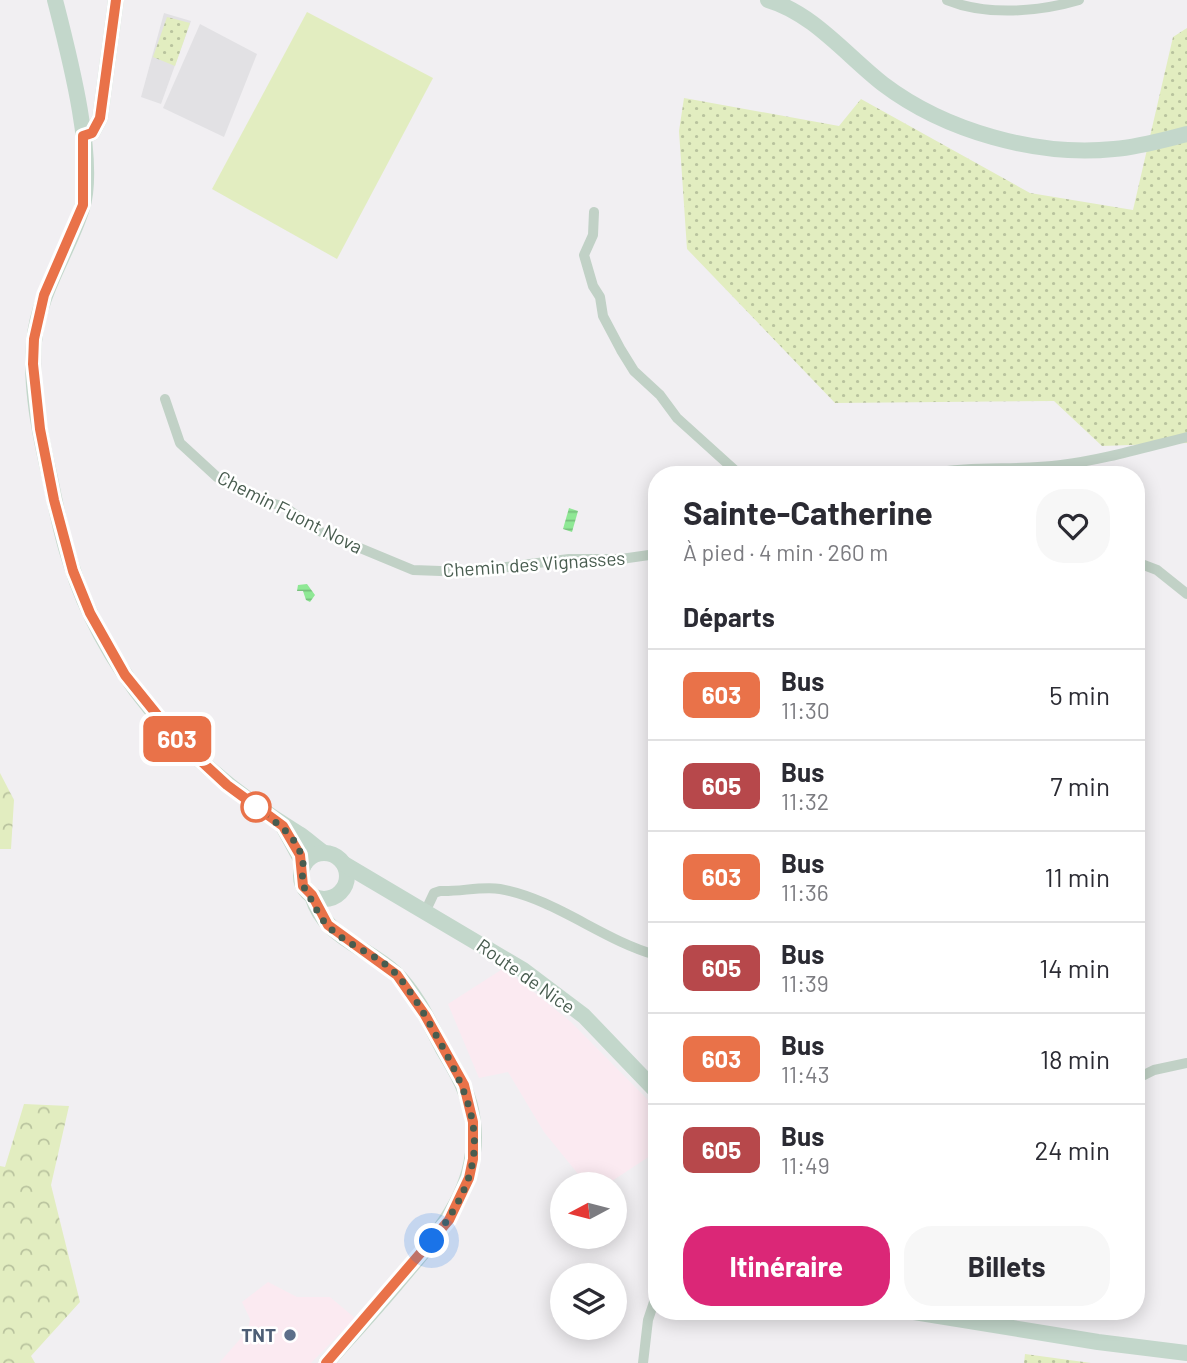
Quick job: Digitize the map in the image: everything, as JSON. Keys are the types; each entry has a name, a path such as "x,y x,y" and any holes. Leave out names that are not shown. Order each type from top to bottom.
{"main road":[{"path":"55,0 83,136 83,205 44,295 34,339 33,377 41,437 62,534 90,613 107,646 149,706 191,754 283,826 324,853 336,856 344,864 347,875 344,886 331,898 331,914 338,934"},
{"path":"83,136 92,133 100,118 116,0"},
{"path":"768,0 799,14 884,84 918,108 967,127 1041,146 1077,150 1114,149 1187,134"},
{"path":"283,826 304,865 303,886 312,895 321,916 338,934 397,975 411,994 464,1085 473,1122 474,1140 469,1178 449,1220 326,1363"},
{"path":"304,865 312,856 324,853"},
{"name":"Route de Nice","path":"344,864 426,910 523,970 584,1016 648,1083"},
{"path":"344,886 377,884"},
{"path":"312,895 331,898"},
{"path":"963,1320 1187,1353"}],"street":[{"path":"947,0 965,8 993,10 1045,7 1079,0"},
{"path":"594,212 593,235 584,255 593,286 600,297 603,316 621,350 634,371 660,395 677,418 730,466"},
{"name":"Chemin Fuont Nova","path":"165,399 180,443 217,477 266,502 283,506 319,531 413,570"},
{"path":"1054,466 1187,437"},
{"name":"Chemin des Vignasses","path":"413,570 468,572 569,559 621,559 648,555"},
{"path":"1145,565 1157,570 1187,594"},
{"path":"426,910 434,893 440,891 499,889 541,902 627,947 648,953"},
{"path":"1145,1074 1187,1063"},
{"path":"643,1363 648,1320"}],"shaded area":[{"path":"164,13 191,21 161,104 141,97"},
{"path":"200,24 257,54 224,137 163,108"},
{"path":"569,508 578,511 572,532 563,529"},
{"path":"307,584 315,595 310,602 306,600 303,591 297,591 298,585"},
{"path":"504,968 571,1022 648,1100 648,1157 626,1172 576,1172 544,1132 508,1072 479,1078 448,1004"},
{"path":"268,1282 297,1297 330,1297 355,1318 311,1363 219,1363 248,1330 250,1319 242,1302"}],"green space":[{"path":"307,12 433,78 337,259 212,189"},
{"path":"167,17 190,23 175,66 153,57"},
{"path":"1187,28 1187,443 1102,446 1054,401 835,403 687,249 679,131 684,98 839,126 861,99 1030,193 1133,210 1173,37"},
{"path":"0,773 14,800 11,849 0,849"},
{"path":"24,1104 69,1106 51,1185 80,1302 31,1356 35,1363 0,1363 0,1166 5,1167"},
{"path":"1025,1354 1091,1363 1024,1363"}],"bus line":[{"name":"603","path":"116,0 100,118 92,133 83,136 83,205 44,295 34,339 33,377 40,429 54,500 73,571 107,646 149,706 191,754 227,785 283,826 304,865 301,872 303,886 312,895 321,916 338,934 397,975 411,994 464,1085 473,1122 473,1159 469,1178 449,1220 326,1363"}],"place":[{"name":"TNT","path":"290,1335"}],"route":[{"path":"256,807 283,826 294,842 304,865 301,872 303,886 312,895 321,916 338,934 397,975 425,1015 464,1085 473,1122 473,1159 461,1197 449,1220 432,1241"}]}
